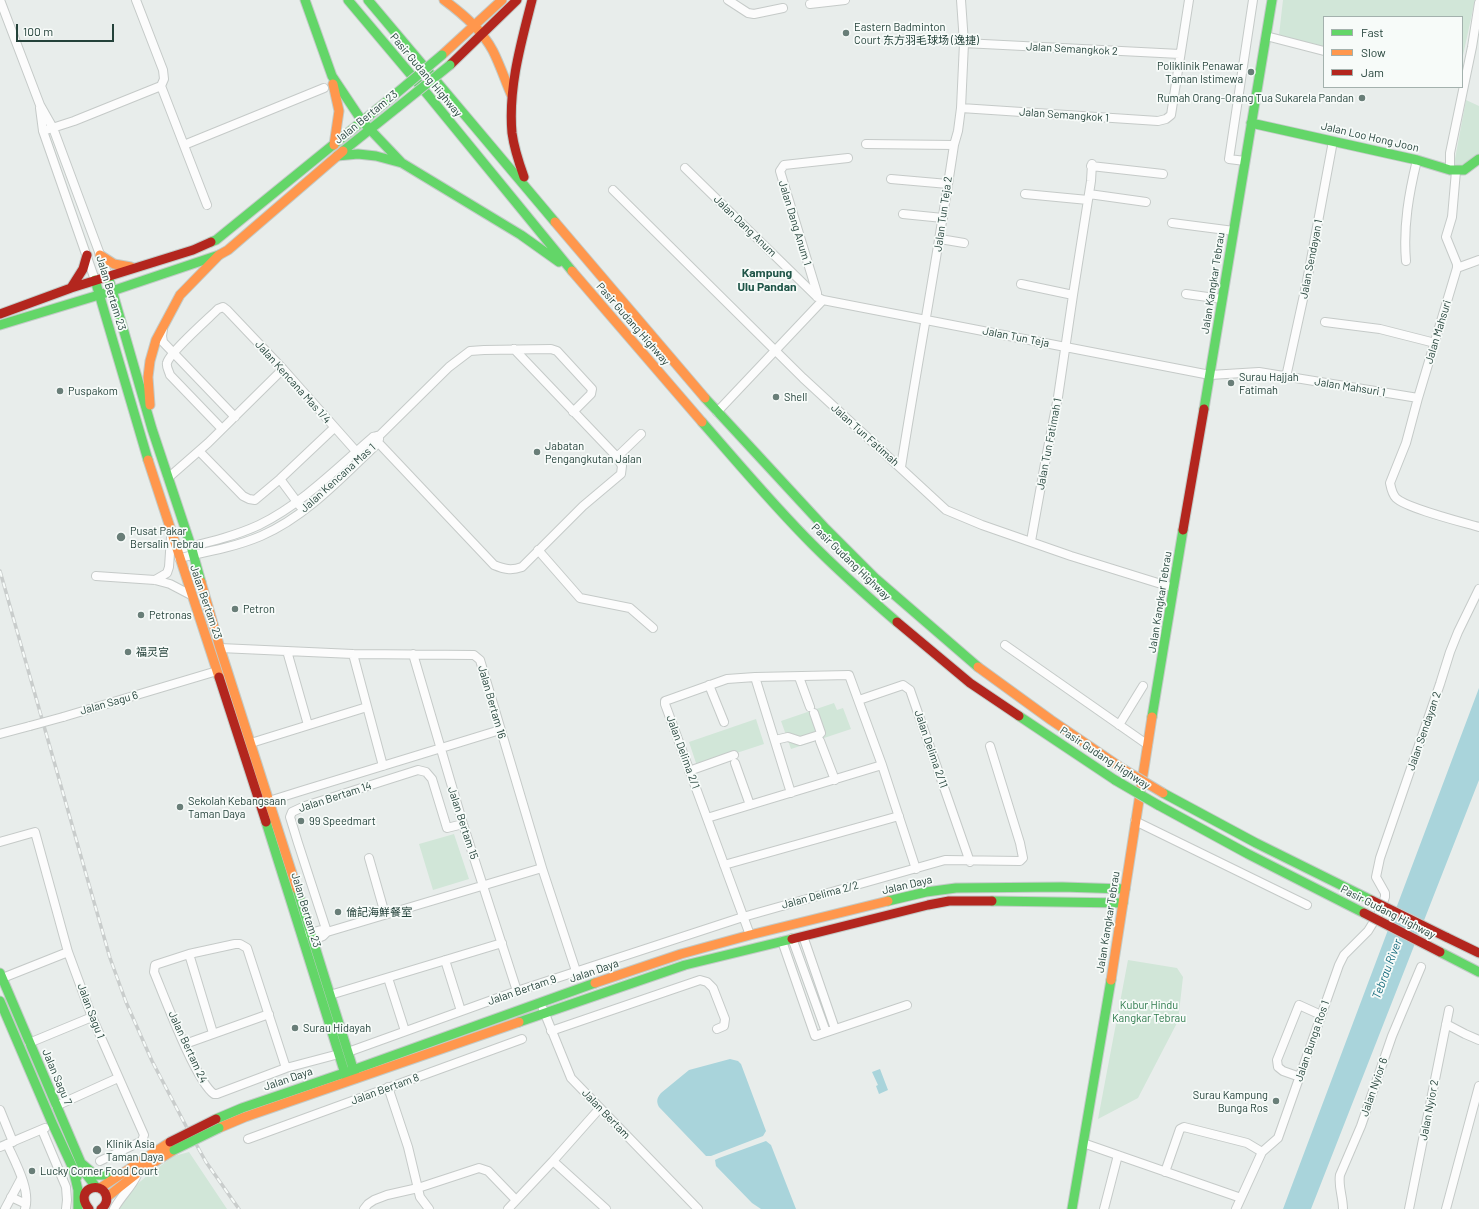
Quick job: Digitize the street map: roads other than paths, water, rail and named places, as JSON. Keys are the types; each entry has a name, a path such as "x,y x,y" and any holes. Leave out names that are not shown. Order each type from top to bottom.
{"main road":[{"path":"305,0 332,76 339,111 334,145"},
{"name":"Pasir Gudang Highway","path":"348,0 428,95 575,275 759,487 812,544 868,597 970,683 1115,780 1248,854 1479,972"},
{"name":"Pasir Gudang Highway","path":"368,0 717,412 843,546 875,578 924,621 976,665 1051,720 1122,769 1256,843 1479,953"},
{"path":"444,0 474,26 482,35 493,52 511,95"},
{"name":"Jalan Bertam 23","path":"352,1081 269,801 220,648 192,550 152,430 108,276 193,250 216,240 392,97 442,55 502,0"},
{"name":"Jalan Bertam 23","path":"112,291 221,254 228,250 299,187 450,65 517,0"},
{"path":"532,0 516,57 511,95 512,137 517,162 532,193"},
{"name":"Jalan Kangkar Tebrau","path":"1072,1209 1272,0"},
{"path":"332,76 362,121 402,163 521,235 575,275"},
{"name":"Jalan Loo Hong Joon","path":"1252,123 1417,160 1453,171"},
{"path":"337,156 358,154 376,156 402,163"},
{"path":"1453,171 1464,170 1479,159"},
{"path":"152,430 148,377 150,361 156,340 180,295 221,254"},
{"path":"71,288 82,269 87,255"},
{"path":"100,255 113,264 123,267 136,267"},
{"path":"0,314 108,276"},
{"name":"Jalan Bertam 23","path":"95,280 171,533 259,800 330,995 344,1053"},
{"path":"117,308 120,299 128,288 140,282"},
{"path":"0,325 112,291"},
{"path":"79,301 96,306 106,314"},
{"path":"1104,888 1120,876 1130,859"},
{"name":"Jalan Daya","path":"85,1192 88,1189 98,1187 120,1175 216,1119 242,1108 540,1002 681,954 750,935 926,892 956,888 1125,888"},
{"path":"981,901 1019,897 1021,895 1017,891 990,888"},
{"name":"Jalan Daya","path":"107,1206 140,1171 172,1146 245,1117 685,965 928,905 949,902 1123,903"},
{"path":"1102,902 1110,907 1115,913 1119,926"},
{"name":"Jalan Sagu 7","path":"1,977 81,1163 90,1180 103,1190 107,1206"},
{"name":"Jalan Sagu 7","path":"0,1001 53,1125 85,1192"},
{"path":"81,1163 95,1175 120,1175"},
{"path":"73,1169 84,1208"},
{"path":"84,1208 83,1199 85,1192"}],"street":[{"name":"Jalan Bertam 23","path":"0,0 40,105 53,128 108,276"},
{"path":"136,0 163,70 164,79 161,86 207,205"},
{"path":"728,0 748,13 754,14 783,8"},
{"path":"810,4 843,0"},
{"name":"Jalan Tun Teja 2","path":"901,467 961,108 964,44 961,0"},
{"path":"1180,54 1189,0"},
{"path":"1245,161 1229,159 1253,0"},
{"path":"1463,82 1472,47 1479,3"},
{"path":"1266,36 1323,50"},
{"path":"1472,47 1479,40"},
{"name":"Jalan Semangkok 2","path":"964,44 1180,54"},
{"name":"Jalan Semangkok 1","path":"961,108 1158,121 1166,119 1171,115 1180,54"},
{"path":"43,131 74,121 161,86"},
{"path":"184,145 324,88"},
{"path":"1462,88 1450,153 1453,171 1452,216 1446,237 1458,268 1479,260"},
{"name":"Jalan Bertam 23","path":"40,105 43,131 95,280"},
{"name":"Jalan Sendayan 1","path":"1286,377 1307,281 1333,141"},
{"path":"866,144 954,145"},
{"name":"Jalan Dang Anum 1","path":"820,299 780,172 784,166 848,158"},
{"path":"1406,260 1405,228 1410,191 1417,160"},
{"name":"Jalan Tun Fatimah 1","path":"1032,541 1066,347 1092,165 1163,174"},
{"name":"Jalan Dang Anum","path":"685,168 820,299"},
{"path":"891,179 948,184"},
{"name":"Jalan Tun Fatimah","path":"613,190 803,378 946,510 982,525 1032,541 1070,556 1174,588"},
{"path":"1025,194 1146,202"},
{"path":"902,214 943,218"},
{"path":"1172,223 1234,231"},
{"path":"940,239 964,243"},
{"name":"Jalan Mahsuri","path":"1458,268 1434,343 1406,443 1390,483 1392,492 1401,502 1424,511 1479,527"},
{"path":"1021,284 1073,296"},
{"path":"1186,294 1222,299"},
{"path":"717,412 820,299"},
{"name":"Jalan Tun Teja","path":"820,299 1210,374"},
{"name":"Jalan Kencana Mas 1/4","path":"174,353 218,309 222,307 227,310 283,369 362,458"},
{"path":"165,321 162,339 236,417"},
{"path":"1325,322 1380,329 1434,343"},
{"path":"377,438 494,565 504,569 514,570 522,567 584,506 621,474 622,466 617,457 514,349"},
{"name":"Jalan Kencana Mas 1","path":"192,550 225,548 248,541 275,529 302,511 362,458 377,438 449,367 470,352 514,349 551,349 557,351 592,388 592,392 573,412"},
{"path":"174,353 167,362 170,375 222,429"},
{"path":"168,478 236,417 283,369"},
{"name":"Jalan Mahsuri 1","path":"1210,374 1259,372 1418,398"},
{"path":"199,451 243,496 254,500 280,479 334,428"},
{"path":"617,457 641,434"},
{"name":"Jalan Kencana Mas 1","path":"178,554 244,531 270,519 297,502 356,451 377,438"},
{"path":"280,479 302,511"},
{"path":"155,580 167,573 169,567 171,533"},
{"path":"538,550 580,598 630,608 653,628"},
{"path":"96,576 155,580 170,584 191,595"},
{"name":"Jalan Sendayan 2","path":"1376,876 1380,858 1450,652 1479,588"},
{"path":"1005,645 1148,745"},
{"name":"Jalan Bertam 16","path":"220,648 353,654 474,655 477,657 480,660 542,868 576,972"},
{"path":"287,651 308,725"},
{"path":"353,654 382,766"},
{"name":"Jalan Bertam 15","path":"413,654 463,824 517,991"},
{"name":"Jalan Sagu 6","path":"0,734 217,672"},
{"name":"Jalan Delima 2/1","path":"750,935 665,701 727,679 849,675 858,700"},
{"path":"755,677 791,793"},
{"path":"775,740 788,737 800,741 821,733 799,677"},
{"path":"709,685 724,722"},
{"name":"Jalan Delima 2/11","path":"858,700 903,685 910,690 970,862"},
{"path":"1119,725 1143,686"},
{"path":"858,700 900,816 916,869"},
{"path":"251,743 367,707"},
{"path":"259,800 269,801 500,730"},
{"path":"820,741 835,780"},
{"name":"Jalan Delima 2/2","path":"743,917 945,860 970,862 1020,861 1022,858 1020,843 990,746"},
{"path":"690,771 734,759 750,805"},
{"path":"707,818 882,765"},
{"name":"Jalan Bertam 14","path":"326,932 290,817 292,812 305,806 418,770 426,772 432,779 448,828 463,824"},
{"path":"301,791 305,806"},
{"path":"724,865 900,816"},
{"path":"1135,821 1306,905"},
{"name":"Jalan Sagu 1","path":"0,842 35,832 68,952 92,1017 144,1138 142,1141 100,1162"},
{"path":"369,858 385,914"},
{"path":"308,936 321,930 326,932 542,868"},
{"name":"Jalan Bunga Ros 1","path":"1236,1209 1262,1152 1278,1138 1320,1015 1339,965 1344,955 1368,931 1379,913 1385,893 1376,876"},
{"name":"Jalan Bertam 9","path":"344,1053 517,991 743,917"},
{"path":"803,936 835,1029"},
{"path":"792,938 826,1032"},
{"path":"782,941 815,1036 907,1005"},
{"path":"330,995 502,943"},
{"path":"213,1034 189,954 240,944 247,948 286,1068"},
{"path":"1,977 68,952"},
{"name":"Jalan Bertam 24","path":"189,954 155,966 154,972 184,1044 204,1082 214,1094 286,1068 344,1053"},
{"path":"445,960 461,1011"},
{"name":"Jalan Nyior 6","path":"1343,1209 1343,1198 1339,1181 1340,1175 1361,1126 1392,1036 1421,967"},
{"path":"388,978 405,1032"},
{"path":"551,1032 700,980 707,982 714,988 725,1019 724,1026 717,1029"},
{"name":"Jalan Bertam","path":"540,1002 570,1076 698,1209"},
{"path":"1300,1077 1283,1071 1278,1067 1277,1060 1299,1005 1320,1015"},
{"name":"Jalan Nyior 2","path":"1409,1209 1449,1010"},
{"path":"184,1044 269,1014"},
{"path":"29,1043 92,1017"},
{"path":"1446,1024 1479,1040"},
{"name":"Jalan Bertam 8","path":"248,1139 388,1087 522,1040"},
{"path":"56,1106 118,1078"},
{"path":"1446,1209 1479,1086"},
{"path":"388,1087 408,1147 420,1197 429,1209"},
{"path":"508,1209 554,1161 600,1108"},
{"path":"0,1110 7,1144 22,1179 26,1196 26,1207"},
{"path":"7,1144 53,1125"},
{"path":"1165,1172 1180,1130 1184,1126 1247,1143 1262,1152"},
{"path":"42,1130 66,1187 66,1209"},
{"path":"1083,1143 1241,1198"},
{"path":"1104,1209 1118,1155"},
{"path":"554,1161 603,1208"},
{"path":"364,1209 374,1200 386,1195 418,1188 479,1168 488,1171 516,1200"},
{"path":"107,1206 121,1197 132,1185 140,1171"},
{"path":"5,1209 22,1179"},
{"path":"11,1197 26,1207"}],"water":[{"name":"Tebrau River","path":"1479,688 1479,780 1311,1209 1283,1209"},
{"path":"730,1059 738,1061 741,1064 766,1131 763,1136 711,1156 706,1156 659,1107 657,1100 661,1093 689,1070"},
{"path":"880,1069 888,1090 879,1094 876,1086 878,1085 872,1072"},
{"path":"766,1141 771,1145 796,1209 761,1209 752,1203 716,1166 715,1160 719,1158"}],"railway":[{"path":"0,571 110,958 126,1002 152,1061 186,1126 206,1162 239,1209"}],"place":[{"name":"Eastern Badminton Court 东方羽毛球场 (逸捷)","path":"846,33"},
{"name":"Poliklinik Penawar Taman Istimewa","path":"1251,72"},
{"name":"Rumah Orang-Orang Tua Sukarela Pandan","path":"1362,98"},
{"name":"Surau Hajjah Fatimah","path":"1231,383"},
{"name":"Puspakom","path":"60,391"},
{"name":"Shell","path":"776,397"},
{"name":"Jabatan Pengangkutan Jalan","path":"537,452"},
{"name":"Pusat Pakar Bersalin Tebrau","path":"121,537"},
{"name":"Petron","path":"235,609"},
{"name":"Petronas","path":"141,615"},
{"name":"福灵宫","path":"128,652"},
{"name":"Sekolah Kebangsaan Taman Daya","path":"180,807"},
{"name":"99 Speedmart","path":"301,821"},
{"name":"倫記海鮮餐室","path":"338,912"},
{"name":"Surau Hidayah","path":"295,1028"},
{"name":"Surau Kampung Bunga Ros","path":"1276,1101"},
{"name":"Klinik Asia Taman Daya","path":"97,1150"},
{"name":"Lucky Corner Food Court","path":"32,1171"}],"district":[{"name":"Kampung Ulu Pandan","path":"767,280"}],"park label":[{"name":"Kubur Hindu Kangkar Tebrau","path":"1149,1011"}]}
